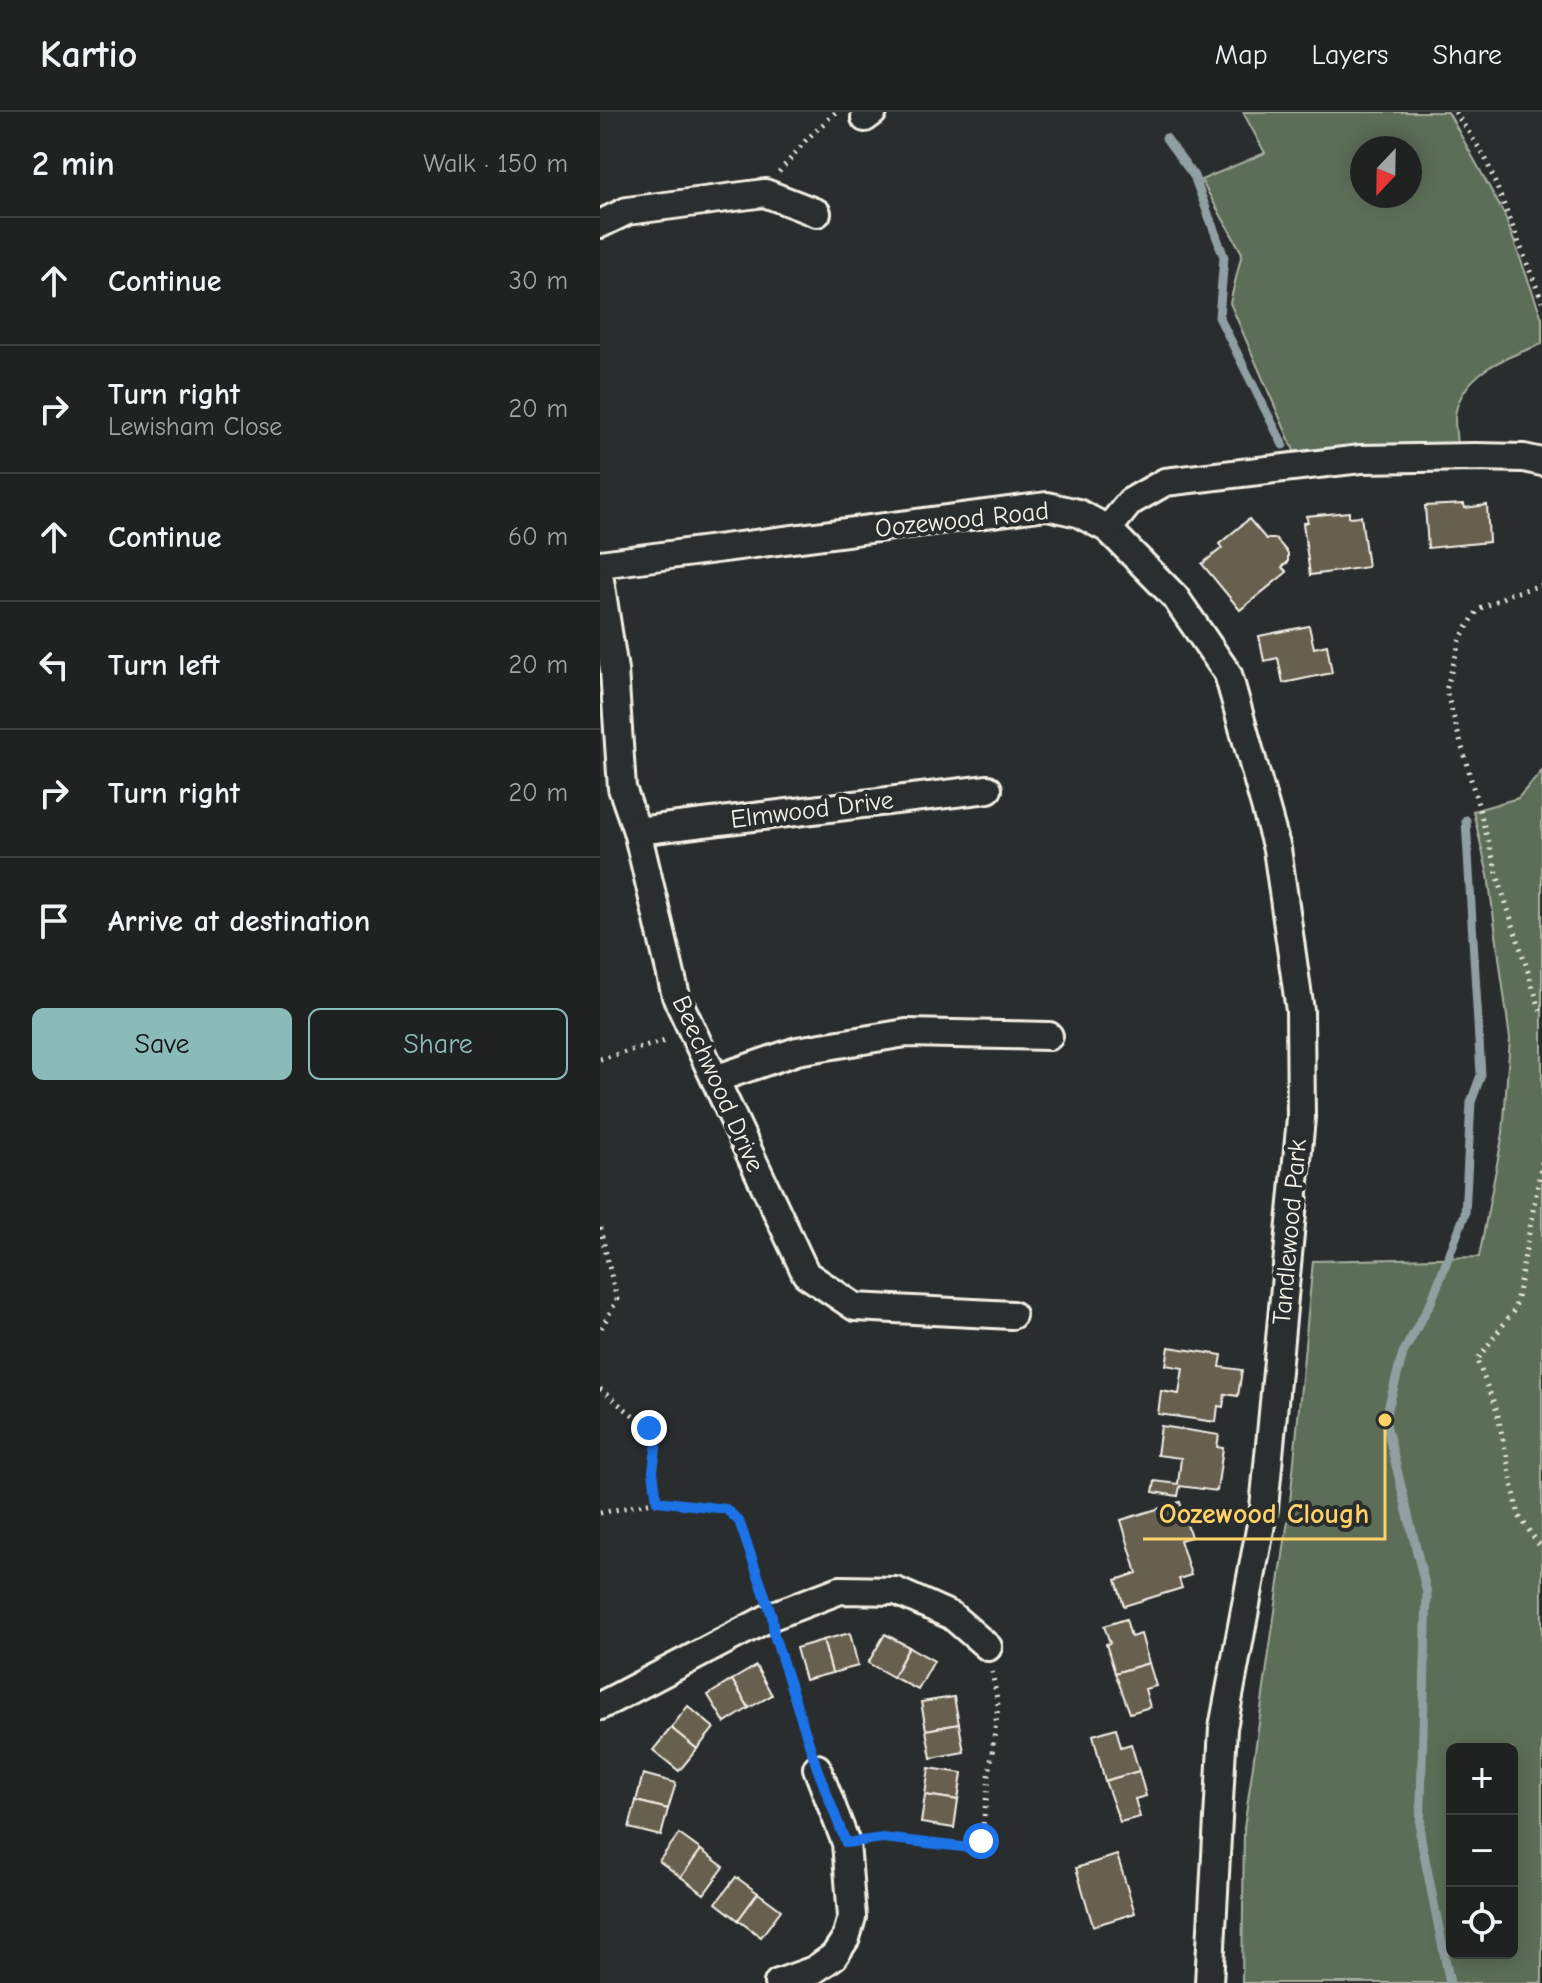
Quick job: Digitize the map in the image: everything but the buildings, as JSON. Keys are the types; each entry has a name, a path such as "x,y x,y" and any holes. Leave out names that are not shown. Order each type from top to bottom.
{"street":[{"path":"600,224 627,211 765,193 817,213"},
{"path":"1108,529 1130,502 1165,482 1361,459 1487,457 1542,462"},
{"name":"Oozewood Road","path":"600,564 1047,506 1078,513 1108,529"},
{"name":"Tandlewood Park","path":"1108,529 1175,597 1228,674 1277,849 1300,1011 1301,1118 1264,1508 1223,1728 1209,1983"},
{"name":"Beechwood Drive","path":"600,580 614,670 622,788 637,831 676,996 806,1274 855,1307 1012,1315"},
{"name":"Elmwood Drive","path":"637,831 988,789"},
{"path":"715,1079 797,1051 906,1033 1049,1036"},
{"path":"600,1706 772,1616 840,1590 896,1591 952,1616 988,1647"},
{"path":"778,1983 814,1970 834,1956 846,1938 852,1917 846,1843 817,1768"}],"path":[{"path":"765,193 784,165 836,112"},
{"path":"1455,112 1485,157 1542,301"},
{"path":"1542,585 1510,594 1478,610 1461,637 1446,690 1502,891 1542,1015"},
{"path":"600,1059 635,1047 694,1034"},
{"path":"1542,1162 1515,1309 1477,1360 1497,1411 1519,1516 1542,1549"},
{"path":"600,1228 617,1300 600,1330"},
{"path":"600,1389 649,1428 657,1441 653,1471 657,1501"},
{"path":"600,1513 657,1501 726,1509 739,1521 772,1616 774,1635 817,1768"},
{"path":"846,1843 883,1838 980,1849 998,1705 988,1647"}],"green space":[{"path":"1243,112 1448,112 1504,214 1542,318 1542,344 1490,366 1469,384 1455,414 1457,447 1295,453 1230,303 1242,253 1201,180 1265,153"},
{"path":"1542,771 1542,1983 1242,1983 1244,1828 1289,1513 1313,1261 1479,1257 1503,1133 1510,1039 1488,875 1473,811 1518,798"}],"waterway":[{"path":"1166,138 1194,176 1224,257 1219,317 1283,445"},
{"path":"1450,1983 1420,1834 1427,1593 1385,1420 1403,1353 1431,1302 1465,1214 1471,1102 1481,1075 1466,820"}],"place":[{"name":"Oozewood Clough","path":"1385,1420"}],"route":[{"path":"649,1428 657,1441 653,1471 657,1501 704,1504 726,1509 739,1521 772,1616 774,1635 817,1768 846,1843 883,1838 980,1849 981,1841"}]}
